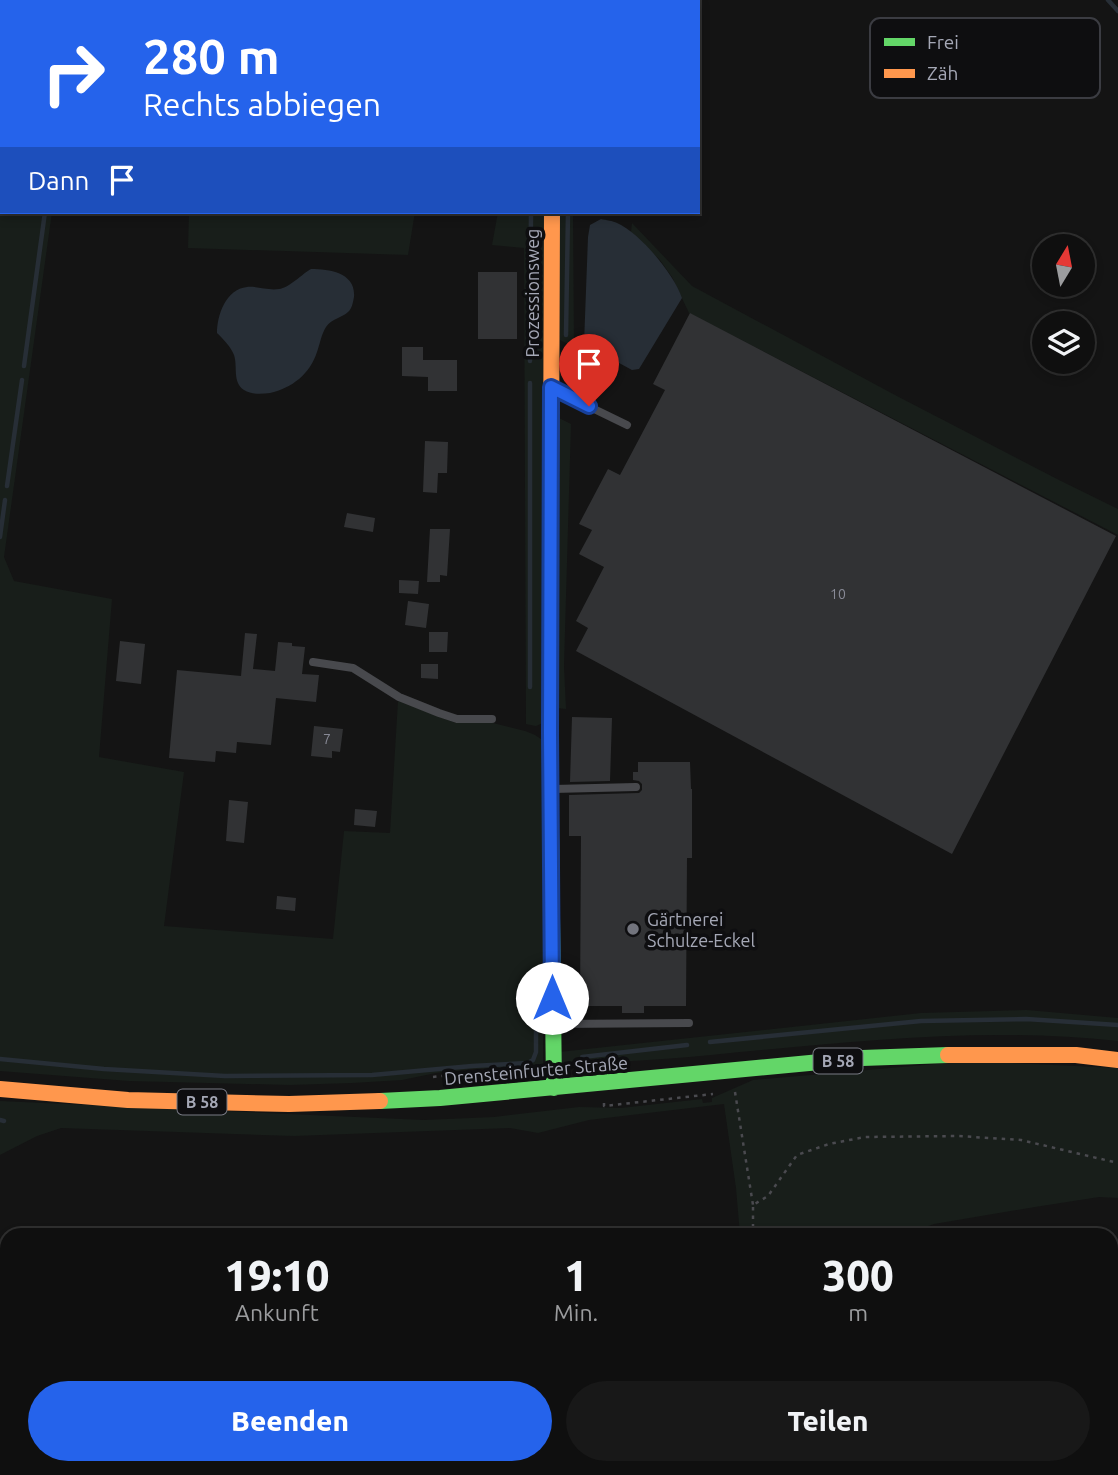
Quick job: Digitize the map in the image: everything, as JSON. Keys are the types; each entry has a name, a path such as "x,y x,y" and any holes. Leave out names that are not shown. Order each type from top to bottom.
{"main road":[{"name":"Prozessionsweg","path":"552,214 550,789 554,1088"},
{"name":"Drensteinfurter Straße","path":"0,1088 128,1100 353,1103 554,1088 862,1058 970,1054 1076,1055 1118,1060"}],"lane":[{"path":"551,387 627,425"},
{"path":"313,662 353,668 399,697 457,719 492,719"},
{"path":"550,789 636,787"},
{"path":"552,1024 689,1023"}],"path":[{"path":"734,1086 753,1205 753,1228"},
{"path":"604,1106 709,1095 721,1091"},
{"path":"753,1205 768,1196 797,1155 829,1144 865,1137 958,1136 1021,1140 1118,1163"}],"shaded area":[{"path":"0,214 52,214 4,557 14,581 112,599 99,757 184,772 164,926 333,939 344,831 390,833 398,701 456,723 493,723 525,731 544,741 543,1066 473,1069 402,1080 290,1085 129,1081 0,1071"},
{"path":"189,214 415,214 408,255 188,248"},
{"path":"498,214 546,214 545,722 536,726 526,724 524,248 492,245"},
{"path":"558,214 573,214 574,347 560,340"},
{"path":"601,219 626,228 646,245 672,278 682,298 639,369 632,370 584,344 588,237 590,225"},
{"path":"632,223 692,286 895,395 1118,509 1118,535 689,313 672,277 660,260 631,232"},
{"path":"311,269 340,274 351,282 354,297 350,309 326,327 314,360 299,379 286,388 270,393 260,394 244,390 238,383 233,352 217,333 224,304 233,292 240,289 283,288"},
{"path":"557,417 571,424 564,666 566,709 556,708"},
{"path":"1027,1010 1118,1018 1118,1041 965,1035 562,1065 559,1052 921,1013"},
{"path":"970,1061 1118,1068 1118,1198 1099,1197 923,1228 739,1228 724,1104 589,1120 538,1133 510,1128 294,1136 61,1128 37,1136 0,1155 0,1101 424,1120 494,1117 579,1107 621,1108 702,1099 703,1103 712,1102 712,1098 753,1080"}],"building":[{"path":"478,272 517,272 517,339 478,339"},
{"path":"690,313 1116,536 952,854 576,651 588,628 576,621 604,567 579,554 592,530 579,524 608,469 620,475 665,390 653,384"},
{"path":"402,347 423,347 423,360 457,360 457,391 428,391 428,377 402,376"},
{"path":"425,441 448,442 447,473 438,473 437,493 423,492"},
{"path":"347,513 375,518 373,532 344,527"},
{"path":"430,529 450,529 447,576 440,575 440,582 427,582"},
{"path":"399,580 419,581 418,594 399,593"},
{"path":"408,601 429,604 426,628 405,625"},
{"path":"429,632 448,632 447,652 429,652"},
{"path":"245,633 257,634 253,669 275,671 278,642 305,647 302,674 319,675 316,702 276,698 271,745 237,742 236,753 216,751 215,762 169,758 177,670 241,676"},
{"path":"120,641 145,644 141,684 116,681"},
{"path":"421,664 438,664 438,679 421,678"},
{"path":"572,717 612,718 610,781 570,782"},
{"path":"314,726 343,729 340,752 332,751 332,758 311,756"},
{"name":"Gärtnerei Schulze-Eckel","path":"638,762 690,762 692,858 687,858 686,1006 644,1006 644,1013 622,1013 622,1006 580,1006 581,836 569,836 569,795 639,793 642,784 633,780 633,772 638,772"},
{"path":"229,800 248,802 244,843 226,841"},
{"path":"355,809 377,811 375,827 354,825"},
{"path":"277,896 296,898 295,911 276,909"}],"waterway":[{"path":"1108,0 1118,11"},
{"path":"24,366 45,214"},
{"path":"530,361 531,214"},
{"path":"566,335 568,214"},
{"path":"7,486 22,380"},
{"path":"530,383 530,687"},
{"path":"0,537 5,500"},
{"path":"710,1042 921,1021 1026,1019 1118,1025"},
{"path":"0,1059 104,1069 225,1076 372,1075 528,1063 533,1060 536,1052 536,1020"},
{"path":"582,1057 687,1045"},
{"path":"0,1120 4,1121"}],"traffic: fast":[{"path":"550,747 554,1088"},
{"path":"380,1101 440,1098 862,1058 948,1055"}],"traffic: slow":[{"path":"550,747 552,214"},
{"path":"948,1055 1076,1055 1118,1060"},
{"path":"0,1089 128,1100 289,1104 380,1101"}],"place":[{"name":"Gärtnerei Schulze-Eckel","path":"633,929"}],"route":[{"path":"552,998 551,387 589,406"}]}
